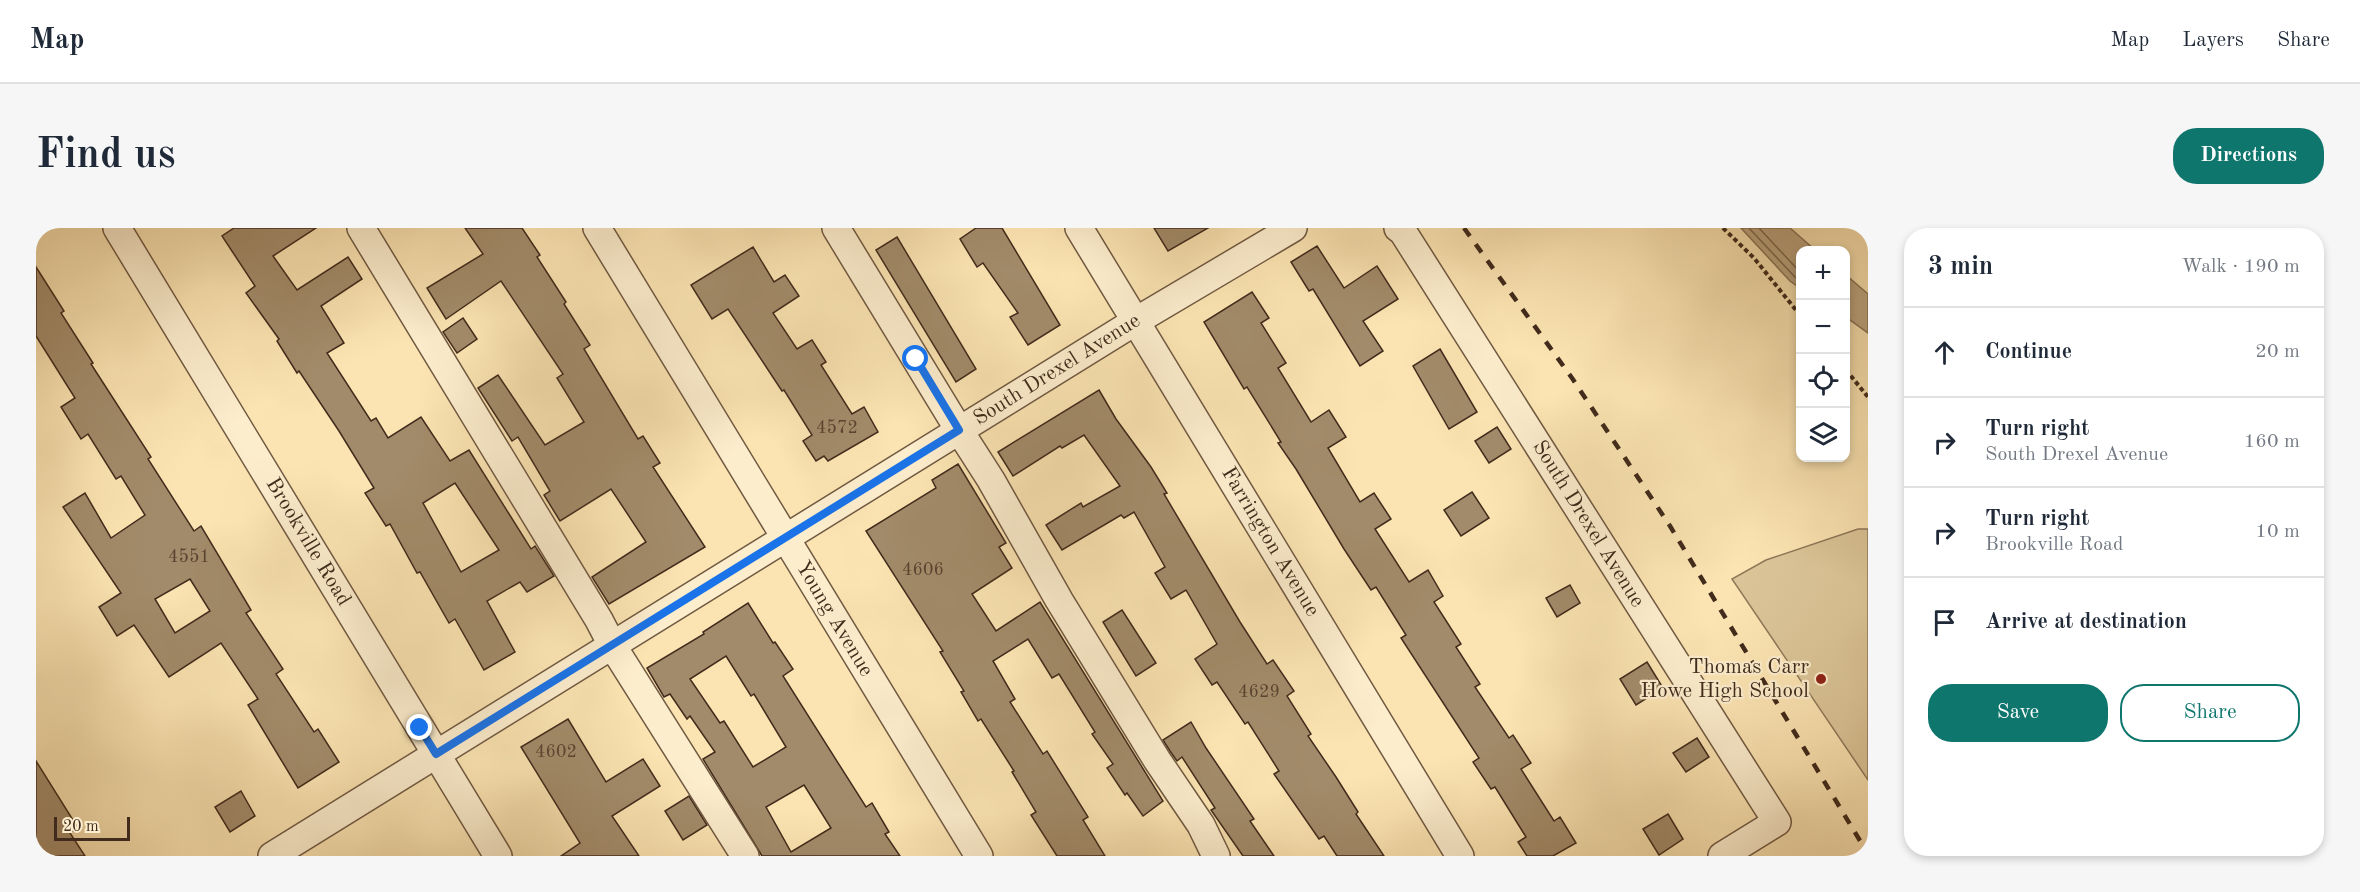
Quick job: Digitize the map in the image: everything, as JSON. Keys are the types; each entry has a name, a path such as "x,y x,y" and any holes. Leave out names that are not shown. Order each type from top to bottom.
{"street":[{"name":"Brookville Road","path":"117,228 498,856"},
{"path":"361,228 612,645 745,856"},
{"name":"Young Avenue","path":"597,228 979,856"},
{"path":"836,228 991,480 1059,600 1157,760 1201,825 1216,856"},
{"name":"Farrington Avenue","path":"1079,228 1460,856"},
{"name":"South Drexel Avenue","path":"272,856 1136,321 1293,228"},
{"name":"South Drexel Avenue","path":"1398,228 1403,232 1777,822 1722,856"}],"path":[{"path":"1723,228 1754,258 1796,310"},
{"path":"1850,375 1868,397"}],"shaded area":[{"path":"1858,529 1868,529 1868,780 1732,579 1766,560"}],"water":[{"path":"1741,228 1790,228 1810,246 1796,246 1796,285"},
{"path":"1850,278 1868,294 1868,333 1850,320"}],"building":[{"path":"234,228 316,228 273,256 297,290 348,257 362,279 321,306 344,343 327,353 371,421 376,418 388,438 421,417 450,461 469,450 531,549 535,546 554,576 527,592 520,582 487,601 515,652 484,670 455,619 449,623 420,572 417,573 390,524 386,526 365,493 374,488 339,431 299,371 297,373 277,341 279,339 246,293 255,286 222,236","holes":["455,483 499,550 461,572 423,503"]},
{"path":"465,228 522,228 540,255 537,257 590,345 584,349 638,439 643,436 660,463 653,467 705,547 609,604 592,577 646,542 611,489 560,521 544,495 550,491 518,437 512,441 478,388 498,375 545,445 584,422 557,378 563,374 501,281 446,319 427,288 483,254"},
{"path":"976,228 1002,228 1060,325 1028,345 1010,317 1018,313 983,263 977,267 960,239"},
{"path":"1154,228 1208,228 1168,251"},
{"path":"897,237 976,369 956,382 876,250"},
{"path":"1317,246 1344,288 1377,266 1398,299 1363,321 1383,351 1360,366 1313,289 1309,291 1291,262"},
{"path":"753,247 774,282 785,275 799,296 773,313 797,349 812,340 826,362 821,365 852,414 864,407 878,432 828,461 824,456 816,461 803,441 812,435 728,309 712,319 691,285"},
{"path":"36,267 64,311 61,313 93,363 91,364 151,457 148,459 194,531 201,526 251,610 246,613 283,669 276,674 314,732 318,729 339,762 298,788 248,705 258,699 221,643 169,677 134,625 117,636 99,607 121,593 63,507 85,493 111,538 145,515 121,476 116,479 88,434 81,439 61,407 75,398 36,336","holes":["190,579 210,611 175,633 155,599"]},
{"path":"1252,292 1269,318 1261,323 1286,363 1278,368 1311,422 1329,410 1346,437 1328,448 1360,502 1374,493 1391,519 1375,529 1409,582 1428,570 1443,596 1434,602 1461,644 1456,647 1480,684 1475,687 1509,738 1513,735 1531,763 1521,769 1554,821 1560,817 1576,843 1553,856 1527,856 1518,842 1526,837 1495,787 1491,789 1473,762 1479,758 1401,638 1406,635 1376,587 1371,590 1344,549 1278,443 1281,442 1247,387 1244,389 1204,322"},
{"path":"463,318 477,339 457,353 443,332"},
{"path":"1440,349 1477,412 1449,429 1413,366"},
{"path":"1099,390 1167,493 1164,494 1267,664 1273,660 1294,691 1287,696 1311,734 1308,736 1384,856 1337,856 1324,836 1319,839 1274,774 1279,771 1248,722 1245,724 1217,682 1212,685 1195,659 1217,644 1186,590 1171,599 1155,573 1165,567 1134,512 1124,518 1121,515 1062,550 1046,525 1081,503 1083,507 1120,486 1084,435 1062,448 1060,446 1013,476 998,452"},
{"path":"1497,427 1511,449 1489,463 1475,441"},
{"path":"958,464 1006,543 999,547 1012,568 972,594 996,631 1040,602 1163,801 1143,816 1127,793 1125,795 1107,768 1113,764 1092,734 1095,732 1059,674 1052,678 1028,639 993,661 1015,699 1010,702 1043,754 1047,751 1088,817 1083,820 1105,856 1057,856 1031,815 1036,812 1012,772 1014,771 981,719 978,721 961,692 964,691 940,652 943,651 866,531 936,488 932,480"},
{"path":"1472,492 1489,518 1461,536 1444,510"},
{"path":"1570,585 1580,603 1557,617 1546,598"},
{"path":"748,603 773,643 775,642 793,669 783,676 866,807 872,803 889,832 885,834 900,856 762,856 703,759 715,752 690,716 687,719 670,694 664,697 647,668 704,634 703,632","holes":["726,656 751,696 754,694 786,747 753,767 724,721 720,723 690,679","804,785 831,828 791,852 766,807"]},
{"path":"1122,610 1156,663 1136,676 1103,622"},
{"path":"1647,662 1663,688 1636,705 1620,679"},
{"path":"568,719 606,782 643,759 660,786 612,816 639,856 561,856 580,843 521,747"},
{"path":"1191,722 1254,819 1250,821 1274,856 1243,856 1211,810 1215,808 1182,757 1177,761 1163,740"},
{"path":"1697,738 1709,757 1686,772 1673,753"},
{"path":"36,761 78,828 70,833 85,856 36,856"},
{"path":"241,791 255,816 230,832 215,807"},
{"path":"689,796 707,825 683,840 665,811"},
{"path":"1668,814 1683,839 1659,855 1643,829"}],"railway":[{"path":"1464,228 1572,378 1670,526 1868,854"}],"place":[{"name":"Thomas Carr Howe High School","path":"1821,679"}],"route":[{"path":"420,728 436,754 959,430 916,359"}]}
